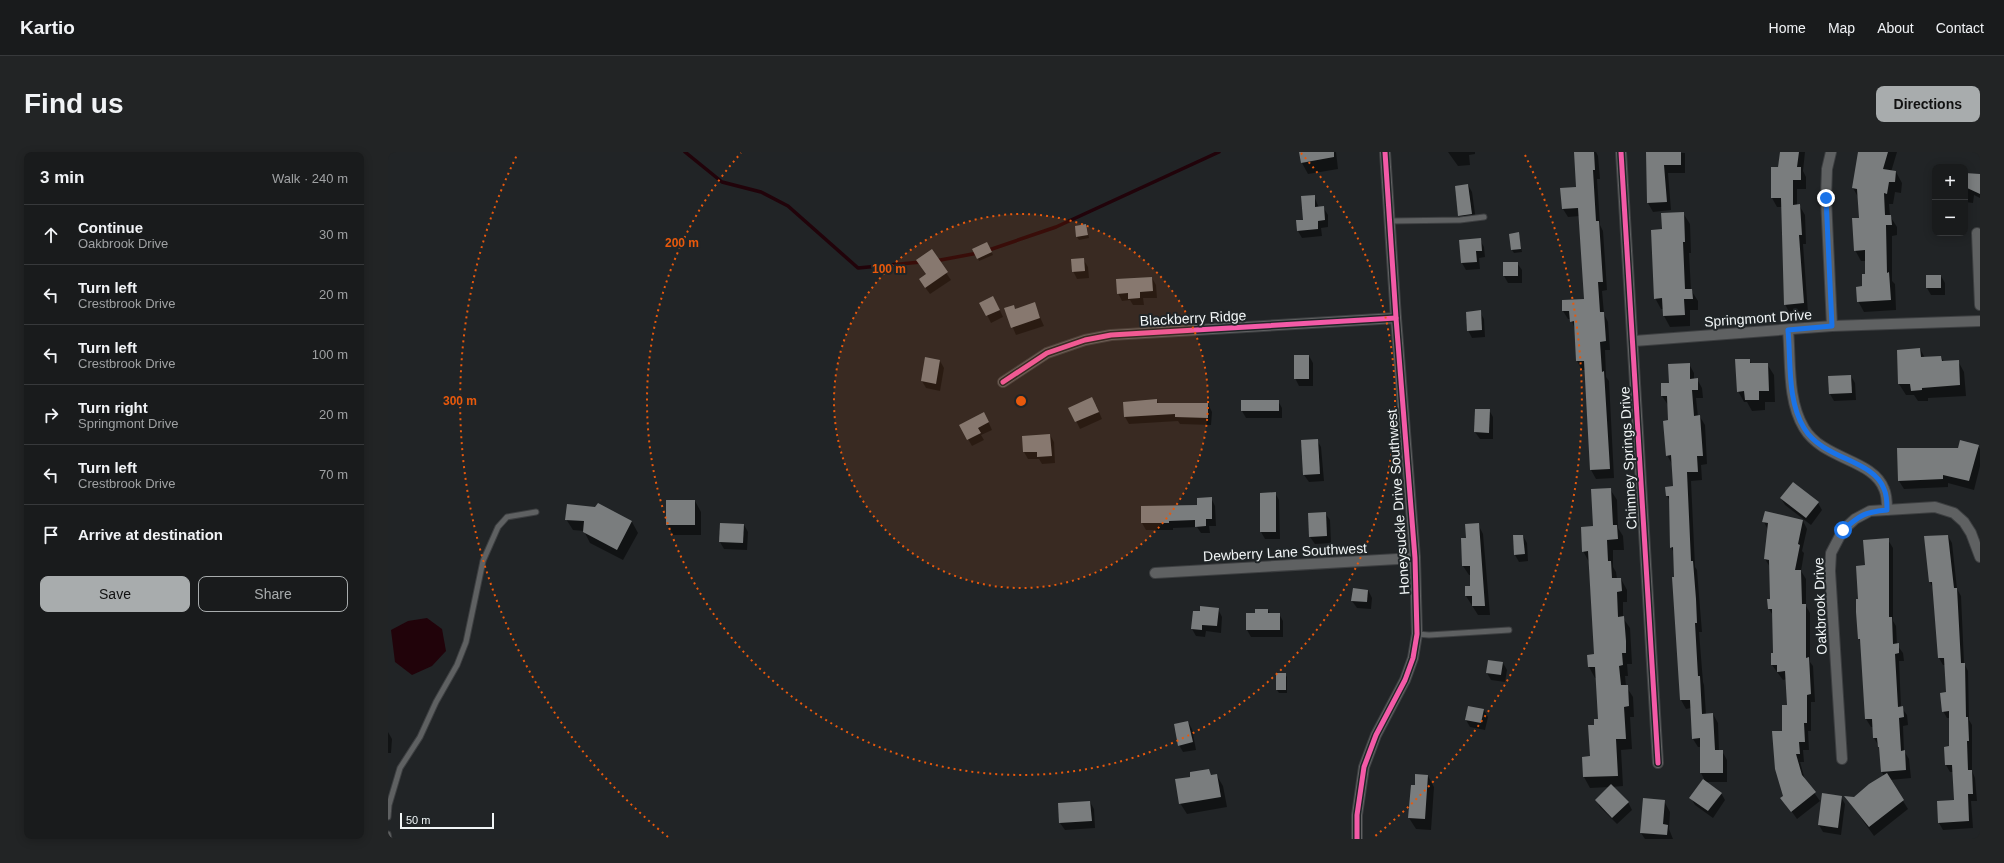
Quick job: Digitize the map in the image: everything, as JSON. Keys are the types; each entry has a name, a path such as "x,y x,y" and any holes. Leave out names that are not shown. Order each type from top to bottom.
{"street":[{"name":"Honeysuckle Drive Southwest","path":"1357,839 1357,815 1364,767 1376,736 1405,680 1413,658 1417,634 1415,558 1396,318 1385,152"},
{"name":"Chimney Springs Drive","path":"1621,152 1634,341 1658,763"},
{"path":"1831,152 1827,169 1826,198 1832,326"},
{"path":"1977,233 1980,305"},
{"name":"Blackberry Ridge","path":"1003,382 1047,353 1084,340 1111,334 1396,318"},
{"name":"Springmont Drive","path":"1634,341 1832,326 1980,321"},
{"path":"1788,330 1793,396 1796,412 1804,430 1823,449 1871,472 1885,489 1887,510"},
{"name":"Oakbrook Drive","path":"1842,759 1830,571 1831,553 1843,530 1855,519 1870,511 1935,507 1954,513 1964,522 1971,533 1980,557"},
{"name":"Dewberry Lane Southwest","path":"1155,573 1415,558"}],"lane":[{"path":"1390,221 1460,220 1484,217"},
{"path":"388,817 389,805 400,768 420,738 466,642 483,561 498,527 508,516 536,512"},
{"path":"1417,634 1429,635 1509,630"},
{"path":"388,834 389,839"}],"shaded area":[{"path":"427,618 442,629 446,651 432,666 412,675 395,662 391,630 408,621"}],"building":[{"path":"1299,152 1334,152 1334,157 1301,163"},
{"path":"1574,152 1594,152 1595,170 1593,170 1596,221 1599,221 1603,282 1598,282 1600,312 1604,312 1606,341 1600,342 1602,372 1604,371 1610,469 1590,470 1584,361 1576,361 1574,321 1570,322 1569,311 1562,311 1562,300 1584,299 1578,208 1562,209 1560,188 1576,187"},
{"path":"1646,152 1681,152 1681,165 1664,165 1667,202 1647,203"},
{"path":"1780,152 1799,152 1797,167 1801,167 1801,180 1793,180 1793,205 1800,204 1802,235 1799,235 1804,303 1784,305 1781,198 1771,198 1771,167 1778,167"},
{"path":"1858,152 1888,152 1883,169 1896,171 1895,182 1889,182 1887,194 1884,193 1885,215 1891,215 1892,225 1886,225 1887,273 1889,272 1891,300 1857,302 1856,287 1862,286 1862,274 1865,274 1865,250 1854,251 1852,218 1859,218 1857,189 1852,188"},
{"path":"1968,173 1980,174 1980,194 1968,188"},
{"path":"1468,184 1472,214 1458,216 1455,186"},
{"path":"1315,195 1315,207 1324,206 1325,220 1318,221 1318,229 1297,231 1296,220 1303,220 1301,196"},
{"path":"1684,212 1685,242 1683,242 1685,289 1692,289 1693,299 1684,299 1685,315 1663,316 1662,298 1654,299 1651,230 1662,229 1661,213"},
{"path":"1086,224 1088,235 1076,237 1075,226"},
{"path":"1519,232 1521,249 1511,250 1509,234"},
{"path":"1481,238 1482,251 1476,251 1477,262 1461,263 1459,240"},
{"path":"987,242 992,252 977,259 972,249"},
{"path":"932,249 948,272 925,288 919,279 926,274 916,260"},
{"path":"1084,258 1085,271 1072,272 1071,259"},
{"path":"1503,262 1518,262 1518,276 1503,276"},
{"path":"1926,275 1941,275 1941,288 1926,288"},
{"path":"1152,277 1153,291 1140,292 1140,298 1128,299 1128,293 1117,294 1116,279"},
{"path":"993,296 1000,310 986,316 979,303"},
{"path":"1035,302 1040,318 1011,328 1004,308 1014,305 1015,309"},
{"path":"1481,310 1482,330 1467,331 1466,312"},
{"path":"1920,348 1921,357 1941,356 1942,361 1959,360 1960,385 1922,388 1922,390 1911,391 1910,384 1898,384 1897,350"},
{"path":"1294,355 1309,355 1309,379 1294,379"},
{"path":"925,357 940,360 936,384 921,381"},
{"path":"1735,359 1750,359 1750,363 1768,363 1769,391 1759,391 1759,400 1745,400 1744,391 1737,392"},
{"path":"1690,363 1690,379 1698,378 1698,390 1692,390 1694,416 1700,415 1703,456 1697,456 1698,472 1687,472 1691,561 1693,561 1696,599 1697,623 1695,623 1698,676 1700,676 1702,714 1713,713 1715,750 1723,750 1723,773 1700,773 1700,738 1692,739 1690,700 1680,700 1672,577 1674,577 1673,547 1670,548 1669,496 1666,496 1665,487 1673,486 1671,455 1666,456 1663,421 1668,420 1667,396 1661,396 1661,383 1669,383 1668,364"},
{"path":"1851,375 1852,393 1829,394 1828,376"},
{"path":"1092,397 1099,412 1075,422 1068,408"},
{"path":"1157,399 1157,403 1208,403 1208,418 1175,417 1175,414 1124,417 1123,402"},
{"path":"1241,400 1279,400 1279,411 1241,411"},
{"path":"1475,409 1490,409 1489,433 1474,432"},
{"path":"984,412 989,422 978,428 981,433 967,440 959,425"},
{"path":"1050,434 1052,456 1037,457 1037,452 1023,452 1022,436"},
{"path":"1318,439 1320,474 1303,475 1301,440"},
{"path":"1960,440 1979,445 1969,481 1943,475 1943,479 1898,481 1897,448 1958,448"},
{"path":"1793,482 1819,502 1806,518 1780,498"},
{"path":"1611,488 1613,525 1617,525 1618,539 1607,540 1608,561 1611,561 1612,578 1621,578 1622,591 1617,592 1618,617 1624,616 1626,653 1622,653 1623,665 1619,666 1621,685 1628,685 1629,706 1624,707 1626,739 1616,739 1618,776 1583,777 1582,757 1590,756 1588,725 1594,725 1594,719 1598,719 1595,667 1588,667 1587,655 1594,654 1588,551 1582,552 1581,527 1593,526 1591,489"},
{"path":"1276,492 1276,532 1260,532 1260,493"},
{"path":"1212,497 1212,519 1206,519 1206,526 1195,527 1195,520 1169,521 1169,523 1141,523 1141,506 1197,505 1197,498"},
{"path":"666,500 695,500 695,525 666,525"},
{"path":"598,503 632,521 617,550 583,532 584,521 565,520 567,504 595,507"},
{"path":"1765,511 1803,520 1795,570 1801,570 1802,604 1806,604 1806,658 1809,657 1811,694 1807,695 1807,723 1804,723 1805,742 1799,742 1800,754 1796,754 1802,775 1816,792 1791,812 1780,798 1783,796 1775,769 1772,731 1782,731 1782,705 1787,705 1785,671 1777,672 1777,665 1771,665 1771,653 1773,653 1772,609 1768,609 1767,599 1770,599 1769,560 1764,559 1768,523 1762,522"},
{"path":"1326,512 1327,536 1309,537 1308,513"},
{"path":"720,523 744,524 743,543 719,542"},
{"path":"1479,523 1485,606 1472,606 1472,596 1465,596 1465,586 1470,586 1470,566 1462,566 1461,538 1466,538 1465,524"},
{"path":"1513,535 1523,535 1525,554 1514,555"},
{"path":"1948,535 1954,588 1957,588 1961,663 1965,663 1966,717 1968,717 1969,741 1967,741 1968,770 1972,770 1973,794 1968,794 1969,821 1938,823 1937,801 1954,800 1952,765 1945,765 1944,747 1949,746 1949,711 1942,712 1940,693 1946,692 1944,658 1938,658 1932,582 1929,582 1924,536"},
{"path":"1889,538 1889,617 1892,617 1893,644 1899,643 1899,653 1895,654 1898,707 1903,706 1904,717 1899,718 1901,751 1905,750 1906,770 1881,772 1879,747 1877,738 1873,738 1872,719 1865,719 1860,639 1858,639 1856,612 1856,599 1858,599 1856,566 1865,565 1863,540"},
{"path":"1353,588 1368,590 1367,602 1351,601"},
{"path":"1200,606 1219,608 1217,626 1202,625 1202,630 1191,629 1193,611 1200,611"},
{"path":"1255,609 1268,609 1268,613 1280,613 1280,630 1246,630 1246,613 1255,613"},
{"path":"1488,660 1503,662 1501,675 1486,673"},
{"path":"1276,673 1286,673 1286,690 1276,690"},
{"path":"1468,706 1484,709 1481,723 1465,720"},
{"path":"1188,721 1193,742 1178,746 1174,724"},
{"path":"1209,769 1211,775 1217,774 1221,797 1179,804 1175,779 1190,777 1190,772"},
{"path":"1887,773 1904,800 1869,827 1844,796 1854,797 1869,784"},
{"path":"1415,774 1428,775 1425,819 1408,818 1411,785 1415,785"},
{"path":"1703,779 1722,793 1708,811 1689,798"},
{"path":"1611,784 1629,802 1612,818 1595,800"},
{"path":"1822,793 1842,796 1838,828 1818,825"},
{"path":"1643,798 1665,800 1663,824 1668,825 1667,835 1640,833"},
{"path":"1090,801 1092,821 1059,823 1058,803"}],"waterway":[{"path":"685,152 722,182 761,192 788,206 858,268 921,262"},
{"path":"986,251 1056,227 1219,152"},
{"path":"935,261 978,253"}],"cycle path":[{"path":"1357,839 1357,815 1364,767 1376,735 1405,680 1413,658 1417,634 1415,558 1396,318 1385,152"},
{"path":"1621,152 1658,763"},
{"path":"1003,382 1047,353 1085,340 1111,335 1396,318"}],"route":[{"path":"1826,198 1832,326 1788,330 1793,396 1796,412 1804,430 1823,449 1863,467 1871,472 1880,481 1885,489 1887,510 1870,511 1855,519 1843,530"}]}
